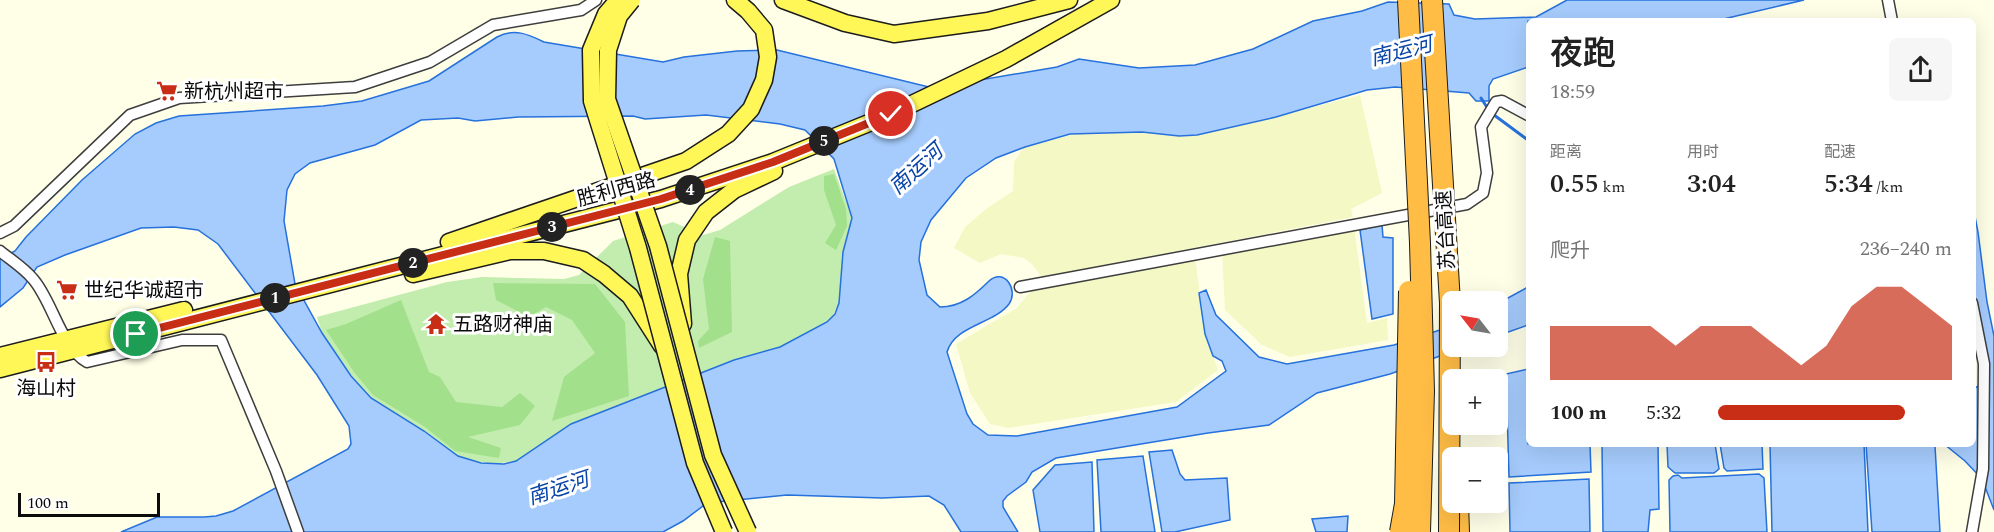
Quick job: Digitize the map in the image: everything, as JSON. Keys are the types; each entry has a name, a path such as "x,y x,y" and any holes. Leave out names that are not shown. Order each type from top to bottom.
{"highway":[{"name":"苏台高速","path":"1408,0 1420,243 1424,392 1420,532"},
{"name":"苏台高速","path":"1432,0 1449,291"},
{"path":"1404,532 1412,81"},
{"name":"苏台高速","path":"1449,532 1450,357"},
{"path":"1400,532 1406,504"},
{"path":"1458,513 1459,532"}],"main road":[{"path":"618,0 606,14 591,50 592,101 638,248 695,463 724,532"},
{"path":"632,0 620,16 608,50 607,99 658,246 713,455 748,532"},
{"path":"449,242 686,161 729,134 751,109 764,81 768,57 764,30 735,0"},
{"path":"783,0 845,23 894,34 988,21 1069,0"},
{"name":"胜利西路","path":"302,287 449,242 659,188 770,151 885,105 998,51 1089,0"},
{"name":"胜利西路","path":"0,356 71,344 661,199 773,162 891,114 1005,59 1111,0"},
{"path":"685,348 679,274 687,240 706,212 734,190 891,114"},
{"path":"302,287 385,281 510,251 544,251 583,260 604,274 630,296 666,351"},
{"name":"胜利西路","path":"0,369 71,344"}],"street":[{"path":"0,233 14,226 130,115 179,98 355,87 430,62 493,26 581,10 596,0"},
{"path":"1888,0 1891,18"},
{"path":"1020,287 1467,204 1483,193 1487,173 1481,127 1486,116 1496,102 1502,101 1526,114"},
{"path":"14,226 1,250 33,279 71,344 80,357 87,362 182,340 220,340 276,471 298,532"},
{"path":"1972,532 1983,469 1984,364 1976,323"}],"green space":[{"path":"1360,95 1382,193 1351,209 1353,217 1042,277 1024,258 1001,254 980,263 954,248 965,227 1013,191 1014,162 1024,147 1076,134 1142,132 1179,136 1197,135"},
{"path":"834,169 852,218 843,252 839,303 831,319 817,329 780,347 734,360 571,424 516,461 493,464 463,459 371,398 351,375 322,333 317,317 447,282 482,277 564,279 579,275 613,241 673,222 703,235 720,230 789,187"},
{"path":"834,174 846,209 847,226 836,250 825,243 836,225 824,190 824,176"},
{"path":"1354,226 1367,323 1387,318 1388,340 1290,357 1262,345 1225,310 1222,252"},
{"path":"715,237 730,241 732,332 699,348 698,341 709,329 703,279"},
{"path":"1195,257 1205,334 1218,370 1176,402 1008,428 990,424 970,393 956,344 1017,308 1033,288"},
{"path":"493,283 595,284 625,322 629,396 552,421 564,377 595,353 572,320 546,307 529,317 496,300"},
{"path":"401,300 429,372 440,377 456,402 502,407 520,393 535,406 520,425 468,437 501,448 499,458 455,451 425,427 373,395 354,372 326,330 346,324"}],"water":[{"name":"南运河","path":"1567,0 1804,0 1728,18 1526,18 1526,68 1493,79 1489,86 1489,101 1476,101 1469,93 1395,87 1367,90 1276,117 1197,135 1179,136 1142,132 1070,134 996,158 966,178 931,220 921,242 919,260 927,295 940,307 955,305 967,299 995,277 1005,278 1011,287 1012,298 1009,304 1002,311 958,336 951,343 947,352 967,414 973,424 988,435 1017,436 1177,407 1226,371 1222,361 1213,356 1205,334 1199,293 1206,290 1216,315 1259,357 1287,364 1394,345 1442,329 1442,355 1390,374 1317,393 1269,425 1056,458 1032,472 1026,482 1003,501 1003,507 1018,532 961,532 944,505 929,496 882,498 787,495 707,503 683,521 663,532 121,532 157,517 204,517 233,511 348,449 351,444 349,426 317,375 218,244 198,230 174,227 141,228 65,255 37,267 23,288 0,307 0,259 15,251 82,180 135,134 156,123 179,116 362,101 429,81 503,34 527,35 544,42 663,62 684,57 737,51 777,50 933,88 1057,67 1079,59 1139,68 1195,65 1253,49 1313,21 1362,11 1388,2 1449,4 1454,15 1475,19 1536,17","holes":["706,115 780,124 805,130 834,159 852,218 843,252 839,303 835,314 827,322 780,347 734,360 571,424 516,461 504,464 481,463 458,456 424,431 371,398 351,376 322,333 295,284 284,221 287,190 295,174 310,163 375,145 421,120 458,118 475,121 518,117 633,116 645,119"]},
{"path":"1976,222 1994,336 1994,510 1982,479 1948,447 1976,447 1976,387 1984,383 1976,316"},
{"path":"1382,225 1383,237 1393,238 1393,314 1372,319 1360,230"},
{"path":"1526,288 1526,326 1508,332 1508,298"},
{"path":"1526,369 1526,447 1590,447 1591,472 1509,477 1508,374"},
{"path":"1602,447 1658,447 1659,509 1650,510 1648,532 1603,532"},
{"path":"1667,447 1715,447 1719,469 1714,473 1675,473 1668,467"},
{"path":"1720,447 1762,447 1763,469 1727,471 1724,468"},
{"path":"1770,447 1864,447 1868,532 1772,532"},
{"path":"1866,447 1935,447 1940,532 1872,532"},
{"path":"1172,450 1180,474 1185,480 1227,478 1230,520 1175,532 1162,532 1149,452"},
{"path":"1143,456 1155,532 1101,532 1097,460"},
{"path":"1092,462 1094,532 1040,532 1033,490 1055,465"},
{"path":"1759,474 1764,478 1767,532 1670,532 1669,480 1673,476 1678,475 1682,478"},
{"path":"1589,479 1590,532 1510,532 1509,483"},
{"path":"1348,516 1347,532 1316,532 1312,519"}],"waterway":[{"path":"1481,98 1490,112 1526,139"}],"place":[{"name":"新杭州超市","path":"167,91"},
{"name":"世纪华诚超市","path":"67,290"},
{"name":"五路财神庙","path":"436,324"},
{"name":"海山村","path":"46,362"}],"route":[{"path":"136,334 661,199 773,162 891,114"}]}
